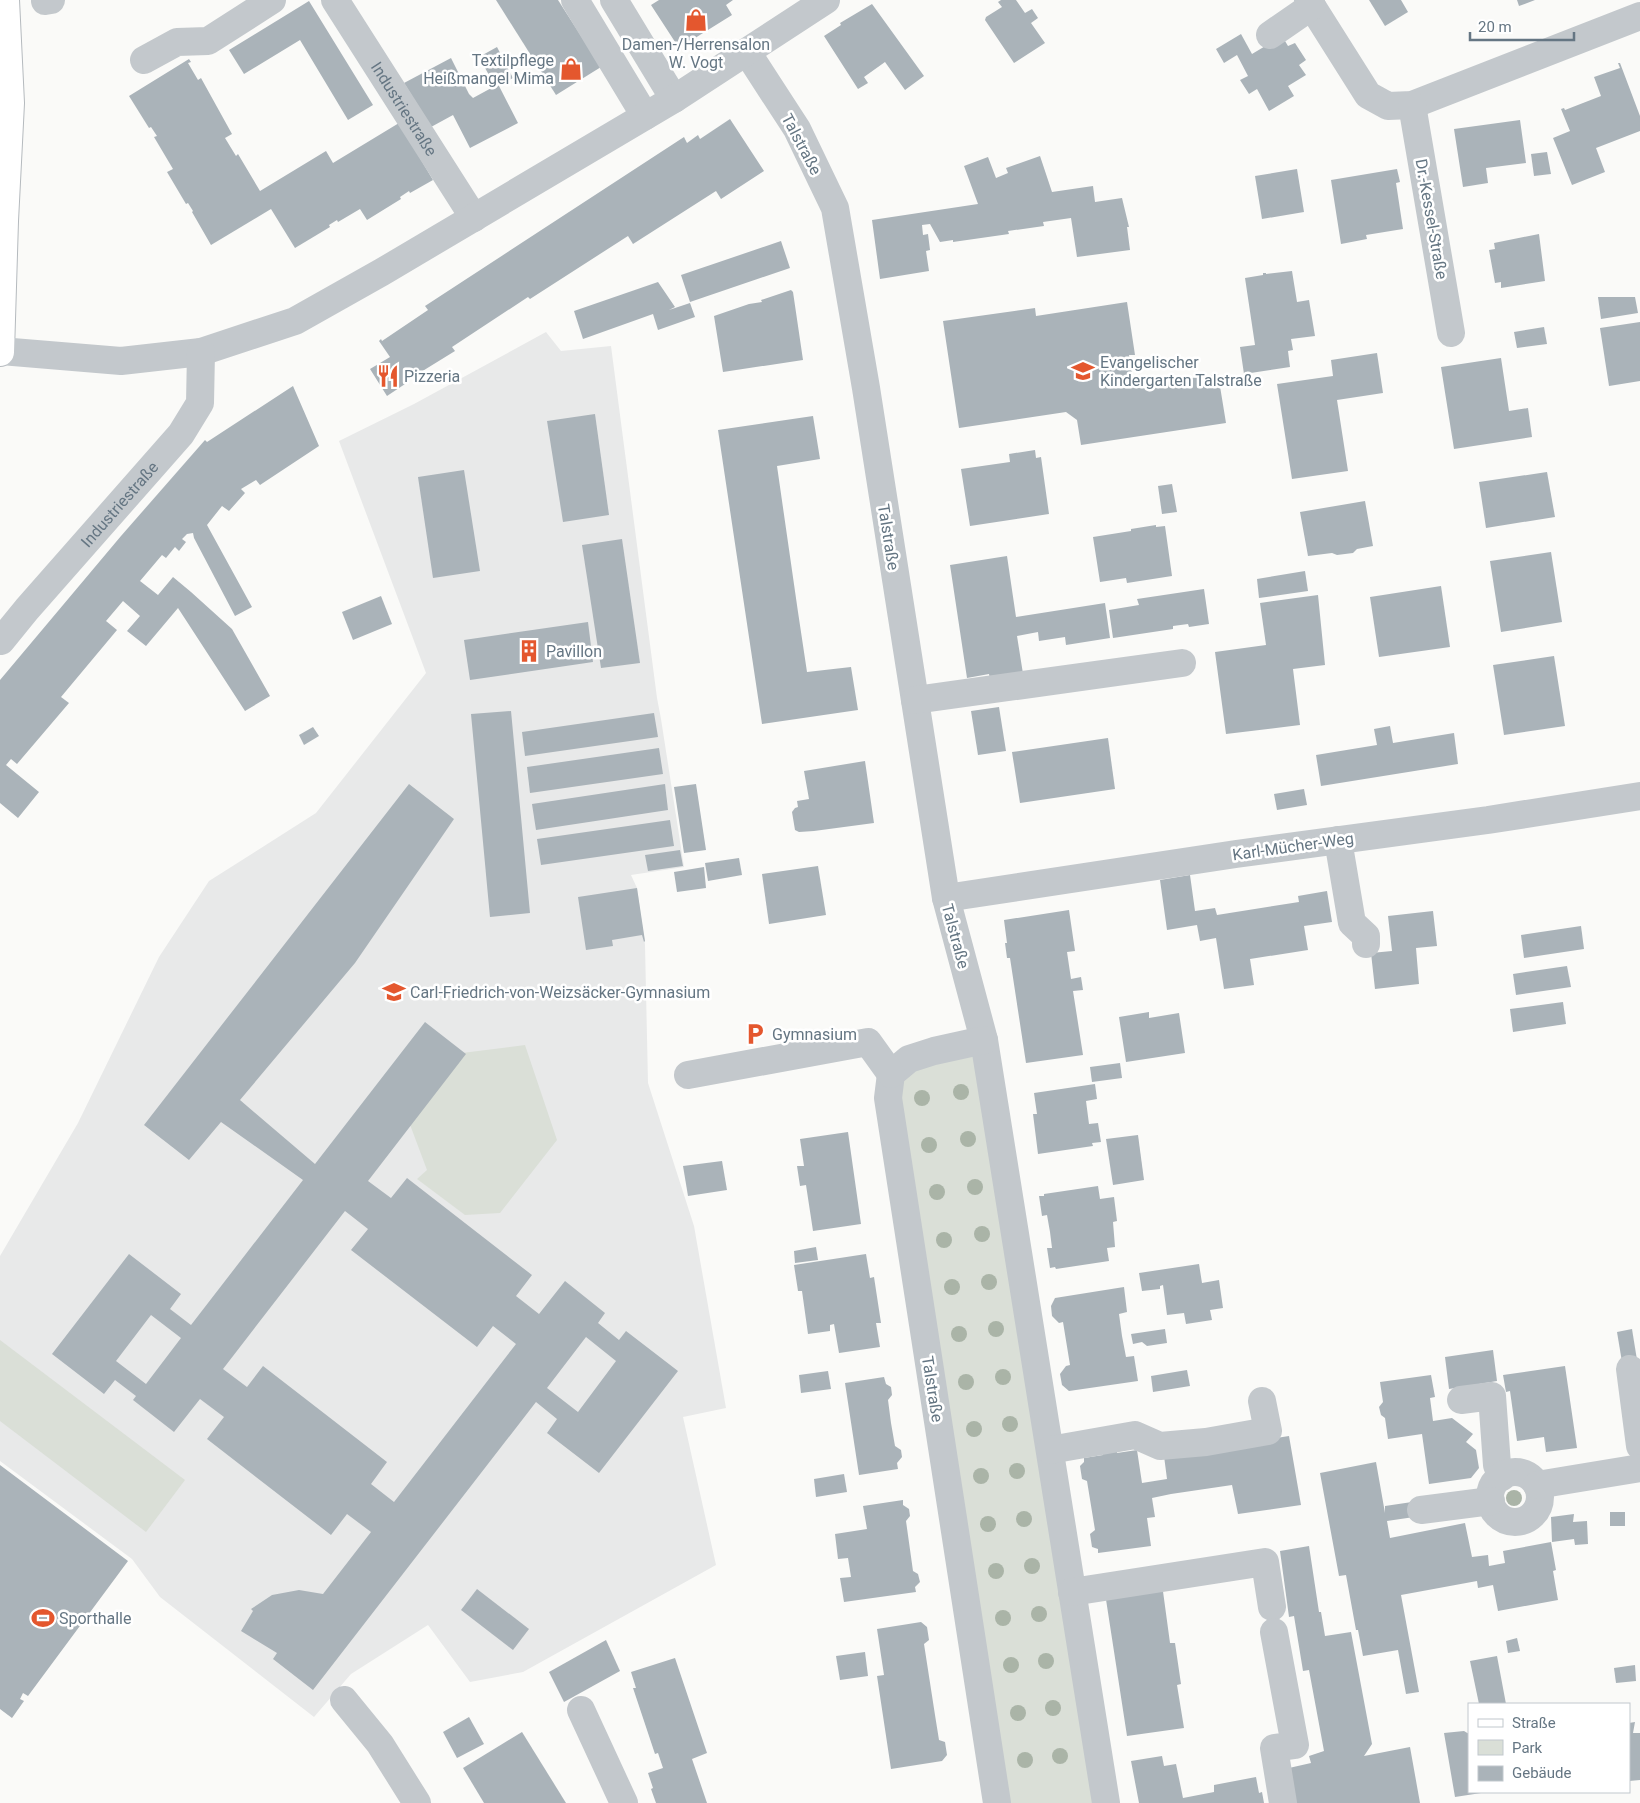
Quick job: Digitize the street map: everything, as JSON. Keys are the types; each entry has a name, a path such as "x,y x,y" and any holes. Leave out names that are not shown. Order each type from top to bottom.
{"main road":[{"path":"0,351 10,103 5,0"}],"street":[{"path":"144,60 177,42 208,41 272,0"},
{"name":"Industriestraße","path":"335,0 474,218"},
{"path":"575,0 645,116"},
{"path":"614,0 674,99"},
{"path":"0,351 121,361 201,352 295,322 674,99 826,0"},
{"path":"1270,35 1310,3 1368,95 1388,106 1412,105 1640,16"},
{"name":"Talstraße","path":"747,52 797,129 835,208 866,388 946,898 984,1040 1106,1803"},
{"name":"Dr.-Kessel-Straße","path":"1412,105 1451,333"},
{"name":"Industriestraße","path":"2,641 39,595 181,434 200,403 201,352"},
{"path":"915,700 1182,663"},
{"name":"Karl-Mücher-Weg","path":"946,898 1226,855 1488,820 1640,796"},
{"path":"1338,840 1352,923 1366,936 1366,944"},
{"path":"688,1075 868,1042 892,1074 909,1059 934,1051 984,1040"},
{"name":"Talstraße","path":"892,1074 888,1098 997,1803"},
{"path":"1630,1369 1640,1446"},
{"path":"1421,1510 1496,1489 1508,1473 1523,1473 1537,1485 1540,1498 1538,1508 1531,1517 1517,1523 1504,1520 1492,1509 1496,1489 1497,1465 1492,1396 1461,1400"},
{"path":"1050,1450 1135,1435 1160,1446 1206,1442 1268,1431 1262,1401"},
{"path":"1537,1485 1640,1468"},
{"path":"1072,1592 1265,1562 1295,1745 1274,1748 1284,1803"},
{"path":"344,1700 380,1744 417,1803"},
{"path":"581,1710 624,1803"}],"shaded area":[{"name":"Carl-Friedrich-von-Weizsäcker-Gymnasium","path":"546,332 561,351 611,346 657,698 684,867 631,875 637,888 645,945 648,1083 694,1226 726,1408 683,1417 716,1565 523,1672 470,1682 428,1625 351,1674 314,1717 160,1597 132,1559 0,1461 0,1256 78,1123 159,957 209,881 316,813 426,673 339,441 414,404"}],"green space":[{"path":"983,1042 1100,1803 995,1803 894,1076"},
{"path":"525,1045 557,1140 500,1213 465,1215 417,1179 427,1170 409,1122 462,1053"},
{"path":"0,1340 185,1480 146,1532 0,1421"}],"building":[{"path":"496,0 558,0 601,67 556,95"},
{"path":"659,0 733,0 726,5 732,15 679,48 651,5"},
{"path":"1001,0 1016,0 1025,13 1032,9 1038,18 1031,23 1045,43 1014,63 985,20 986,17 1002,7 998,2"},
{"path":"1369,0 1401,0 1408,12 1385,26"},
{"path":"1517,0 1535,0 1519,6"},
{"path":"309,1 373,105 348,120 300,40 244,74 229,50"},
{"path":"872,4 924,76 905,90 885,62 864,77 868,83 858,89 824,36 841,25 840,23"},
{"path":"1241,34 1252,54 1282,36 1288,46 1295,43 1306,60 1299,65 1306,75 1288,86 1294,96 1269,111 1257,89 1249,94 1240,80 1248,76 1237,55 1224,63 1216,49"},
{"path":"497,47 513,78 499,86 518,123 470,148 453,115 431,127 404,83 451,58 469,94 473,98 495,86 479,57"},
{"path":"189,59 191,62 188,63 198,80 201,78 232,134 225,138 236,156 238,154 260,191 326,151 333,163 399,123 433,180 410,193 409,191 400,197 401,199 367,220 360,209 338,222 337,220 329,225 330,227 295,248 271,209 211,245 193,211 188,203 186,204 167,172 173,169 154,137 157,136 151,127 149,128 129,96"},
{"path":"1618,63 1620,63 1640,116 1640,131 1596,148 1605,172 1572,185 1553,138 1570,131 1561,109 1564,108 1565,110 1601,96 1594,77 1620,68"},
{"path":"730,119 764,171 721,199 716,191 633,244 628,236 530,299 528,297 452,347 455,351 408,380 408,382 387,396 370,369 390,357 379,341 381,339 382,341 428,310 425,306 684,137 687,143 698,135 700,139"},
{"path":"1520,120 1526,163 1486,168 1488,183 1463,187 1454,129"},
{"path":"1547,152 1551,174 1534,176 1531,154"},
{"path":"1040,156 1052,192 1093,186 1095,202 1122,198 1129,227 1127,227 1130,250 1077,257 1071,218 1043,222 1044,226 1008,231 1009,234 953,242 953,240 940,242 930,224 922,225 923,235 928,234 930,250 926,251 929,271 880,279 872,220 978,204 964,166 988,157 996,178 1008,173 1006,168"},
{"path":"1297,169 1304,212 1262,219 1255,176"},
{"path":"1397,169 1400,182 1396,183 1403,229 1366,235 1367,239 1341,244 1331,180"},
{"path":"1539,234 1545,281 1501,288 1501,282 1495,283 1489,250 1495,249 1494,243"},
{"path":"781,241 790,268 690,302 681,275"},
{"path":"1292,271 1297,302 1309,300 1315,336 1291,339 1293,350 1288,351 1290,367 1244,374 1240,347 1255,345 1245,278 1263,275 1263,273"},
{"path":"658,282 675,307 669,310 690,303 695,317 658,330 653,314 583,339 574,311"},
{"path":"791,290 793,292 803,360 723,372 714,316 749,304 762,302 761,300"},
{"path":"1598,297 1635,297 1638,313 1601,319"},
{"path":"1127,302 1135,355 1129,355 1134,387 1218,374 1226,423 1081,445 1077,420 1066,412 959,428 943,321 1035,308 1036,316"},
{"path":"1640,322 1640,381 1609,386 1600,328"},
{"path":"1544,327 1547,344 1517,348 1514,332"},
{"path":"1377,353 1383,393 1337,400 1348,471 1292,479 1277,384 1333,376 1331,360"},
{"path":"1501,358 1509,411 1528,408 1532,437 1454,449 1441,367"},
{"path":"293,386 319,446 260,485 256,480 241,489 245,493 229,511 222,506 207,525 252,607 235,616 193,533 187,534 182,539 186,542 179,551 175,547 166,558 162,555 140,581 158,595 173,577 191,592 232,629 270,696 245,711 178,608 146,646 127,631 140,616 123,601 106,621 117,630 61,697 69,703 17,764 11,759 6,765 39,792 18,818 0,803 0,680 121,536 205,440 207,442"},
{"path":"595,414 609,515 563,522 547,421"},
{"path":"813,416 820,459 777,466 807,672 851,667 858,710 762,724 718,430"},
{"path":"1035,450 1036,458 1041,457 1049,514 970,526 961,469 1010,462 1009,454"},
{"path":"464,470 480,571 433,578 418,477"},
{"path":"1547,472 1555,517 1486,528 1479,482"},
{"path":"1172,484 1177,512 1162,514 1158,486"},
{"path":"1365,501 1373,546 1357,549 1353,553 1308,556 1300,512"},
{"path":"1156,525 1156,527 1165,526 1172,576 1127,583 1126,578 1100,582 1093,537"},
{"name":"Pavillon","path":"622,539 640,663 601,668 582,545"},
{"path":"1551,552 1562,622 1501,632 1490,561"},
{"path":"1007,556 1016,617 1105,603 1110,638 1066,645 1065,637 1039,641 1038,632 1017,636 1024,680 991,685 989,674 967,678 950,565"},
{"path":"1305,571 1308,591 1259,598 1257,579"},
{"path":"1441,586 1450,647 1379,657 1370,597"},
{"path":"1204,589 1209,624 1189,627 1188,624 1173,626 1173,629 1113,638 1109,610 1139,605 1137,599"},
{"path":"1318,595 1325,665 1293,669 1300,725 1226,734 1215,652 1266,645 1260,603"},
{"path":"381,596 392,624 353,640 342,612"},
{"name":"Pavillon","path":"588,622 593,662 470,680 464,640"},
{"path":"1554,656 1565,726 1504,735 1493,665"},
{"path":"999,707 1006,751 978,755 971,711"},
{"path":"511,711 530,913 490,917 471,714"},
{"path":"654,713 658,737 525,756 522,732"},
{"path":"1390,726 1393,743 1454,733 1458,764 1321,786 1316,755 1377,745 1374,729"},
{"path":"313,727 319,736 304,745 299,735"},
{"path":"1108,738 1115,789 1020,803 1012,752"},
{"path":"659,748 663,774 530,793 527,767"},
{"path":"865,761 874,823 814,831 799,832 795,830 792,812 798,807 797,801 809,799 804,771"},
{"path":"409,784 454,819 355,963 240,1100 315,1164 425,1022 466,1054 368,1181 391,1198 407,1178 532,1275 516,1296 539,1314 565,1281 605,1313 598,1323 619,1340 626,1331 678,1371 599,1473 547,1433 557,1419 536,1402 313,1690 273,1659 277,1653 241,1631 253,1611 251,1609 272,1595 299,1590 323,1594 371,1532 347,1514 331,1535 207,1439 224,1417 200,1399 174,1432 133,1400 136,1396 115,1380 104,1394 52,1354 129,1254 181,1294 170,1309 191,1325 303,1180 221,1122 189,1160 144,1125","holes":["345,1211 368,1229 351,1250 477,1347 493,1326 516,1344 394,1502 371,1484 387,1462 263,1366 247,1387 223,1369","151,1315 181,1338 146,1384 116,1361","586,1337 616,1361 578,1412 547,1388"]},
{"path":"665,784 668,810 536,830 532,804"},
{"path":"696,784 706,850 684,853 674,787"},
{"path":"1304,789 1307,805 1277,810 1274,794"},
{"path":"670,820 674,846 541,865 537,839"},
{"path":"680,850 683,866 648,871 645,855"},
{"path":"739,858 742,875 708,881 705,863"},
{"path":"818,866 826,915 769,924 762,874"},
{"path":"704,867 706,888 677,892 674,872"},
{"path":"1190,875 1195,911 1215,908 1217,915 1299,902 1298,896 1327,891 1332,922 1304,926 1308,950 1250,959 1254,985 1224,989 1216,938 1200,941 1197,925 1167,930 1160,880"},
{"path":"637,888 645,941 642,935 612,940 613,946 586,950 578,897"},
{"path":"1069,910 1075,951 1067,952 1071,979 1081,977 1083,990 1073,991 1083,1055 1026,1063 1010,958 1007,958 1004,920"},
{"path":"1433,911 1437,946 1416,948 1419,984 1375,989 1371,953 1392,951 1388,916"},
{"path":"1581,926 1584,949 1524,958 1521,935"},
{"path":"1567,966 1571,987 1516,995 1513,974"},
{"path":"1563,1002 1566,1024 1513,1032 1510,1009"},
{"path":"1149,1012 1149,1018 1179,1013 1185,1053 1126,1062 1119,1017"},
{"path":"1120,1063 1122,1078 1092,1082 1090,1067"},
{"path":"1095,1084 1097,1099 1086,1101 1089,1124 1098,1123 1101,1142 1092,1143 1093,1146 1038,1154 1033,1114 1037,1114 1034,1093"},
{"path":"848,1132 861,1224 813,1231 806,1185 800,1186 797,1166 804,1166 800,1139"},
{"path":"1138,1135 1144,1180 1113,1185 1106,1139"},
{"path":"722,1161 727,1190 688,1196 683,1166"},
{"path":"1098,1186 1100,1199 1114,1197 1117,1221 1113,1222 1115,1247 1107,1248 1109,1261 1056,1269 1055,1267 1050,1268 1047,1248 1052,1248 1050,1232 1047,1215 1042,1216 1039,1196"},
{"path":"816,1247 818,1260 795,1263 794,1251"},
{"path":"866,1254 870,1278 874,1277 881,1323 876,1323 880,1347 839,1353 834,1324 830,1325 830,1331 808,1334 802,1291 798,1291 794,1265"},
{"path":"1199,1264 1202,1283 1219,1280 1223,1308 1210,1310 1212,1320 1186,1324 1184,1313 1167,1315 1163,1285 1160,1286 1160,1289 1142,1291 1139,1273"},
{"path":"1124,1287 1127,1312 1119,1314 1122,1336 1126,1357 1134,1356 1138,1381 1069,1391 1062,1385 1060,1374 1066,1366 1070,1365 1063,1322 1059,1323 1052,1316 1051,1306 1055,1298"},
{"path":"1165,1329 1167,1343 1147,1346 1142,1342 1133,1344 1131,1334"},
{"path":"1632,1329 1637,1360 1622,1362 1617,1332"},
{"path":"1493,1350 1497,1381 1449,1389 1445,1357"},
{"path":"1565,1366 1577,1448 1546,1452 1544,1437 1517,1441 1510,1391 1506,1392 1503,1375"},
{"path":"1187,1370 1190,1386 1153,1392 1151,1376"},
{"path":"828,1371 831,1389 801,1393 799,1375"},
{"path":"1431,1375 1435,1397 1430,1398 1433,1421 1452,1418 1473,1434 1466,1442 1476,1450 1479,1468 1471,1478 1429,1484 1422,1434 1388,1439 1385,1418 1381,1415 1379,1407 1383,1402 1380,1382"},
{"path":"884,1377 886,1384 891,1387 892,1395 888,1400 891,1423 895,1446 901,1450 902,1457 897,1463 898,1469 859,1475 845,1383"},
{"path":"1289,1436 1301,1505 1238,1514 1232,1485 1171,1494 1152,1498 1155,1517 1147,1518 1151,1546 1098,1553 1098,1549 1092,1547 1090,1534 1095,1530 1087,1481 1082,1479 1080,1466 1084,1462 1084,1458 1103,1455 1102,1446 1116,1444 1117,1453 1137,1450 1142,1483 1167,1479 1164,1456"},
{"path":"1376,1462 1385,1513 1385,1506 1412,1502 1414,1517 1387,1521 1390,1538 1465,1523 1472,1557 1488,1555 1489,1566 1505,1563 1503,1551 1551,1542 1556,1570 1553,1571 1558,1600 1498,1611 1493,1585 1478,1588 1477,1581 1401,1595 1419,1692 1406,1694 1398,1650 1363,1656 1358,1630 1356,1630 1346,1575 1339,1576 1320,1473"},
{"name":"Sporthalle","path":"0,1465 128,1561 28,1696 23,1693 20,1699 24,1701 12,1718 0,1709"},
{"path":"844,1474 847,1492 816,1497 814,1479"},
{"path":"903,1500 903,1505 909,1509 910,1516 906,1521 913,1571 918,1574 920,1582 915,1587 916,1592 844,1602 840,1578 851,1577 848,1558 838,1559 835,1534 867,1529 863,1506"},
{"path":"1610,1512 1625,1512 1625,1526 1610,1526"},
{"path":"1574,1514 1573,1522 1587,1521 1588,1544 1575,1545 1574,1539 1552,1542 1551,1517"},
{"path":"1309,1546 1319,1612 1321,1612 1325,1636 1351,1632 1372,1744 1364,1756 1410,1747 1420,1803 1295,1803 1289,1768 1311,1763 1309,1756 1324,1751 1309,1670 1303,1671 1294,1616 1289,1617 1280,1551"},
{"path":"1162,1584 1170,1643 1175,1643 1181,1684 1177,1685 1184,1728 1127,1736 1105,1593"},
{"path":"477,1589 529,1629 513,1650 461,1610"},
{"path":"921,1622 927,1627 929,1640 924,1644 939,1740 945,1742 947,1755 942,1761 891,1769 877,1676 884,1675 877,1629"},
{"path":"1517,1638 1520,1651 1508,1653 1506,1641"},
{"path":"606,1640 620,1671 564,1702 549,1672"},
{"path":"865,1652 868,1676 840,1680 836,1656"},
{"path":"1497,1656 1506,1703 1479,1703 1470,1661"},
{"path":"675,1658 707,1753 692,1759 707,1803 656,1803 651,1789 653,1788 648,1773 663,1768 658,1753 655,1754 633,1688 636,1688 631,1672"},
{"path":"1635,1665 1636,1681 1616,1683 1614,1668"},
{"path":"469,1717 484,1744 457,1758 443,1732"},
{"path":"1635,1722 1633,1733 1640,1733 1640,1780 1630,1781 1630,1723"},
{"path":"1464,1731 1468,1733 1468,1793 1481,1793 1455,1797 1444,1733"},
{"path":"522,1732 566,1803 484,1803 463,1768"},
{"path":"1162,1756 1164,1766 1176,1764 1183,1798 1214,1792 1214,1785 1256,1777 1259,1793 1262,1792 1264,1803 1139,1803 1131,1761"}],"place":[{"name":"Damen-/Herrensalon W. Vogt","path":"696,20"},
{"name":"Textilpflege Heißmangel Mima","path":"571,69"},
{"name":"Evangelischer Kindergarten Talstraße","path":"1083,371"},
{"name":"Pizzeria","path":"388,376"},
{"name":"Pavillon","path":"529,651"},
{"name":"Carl-Friedrich-von-Weizsäcker-Gymnasium","path":"394,992"},
{"name":"Gymnasium","path":"755,1034"},
{"name":"Sporthalle","path":"43,1618"}]}
